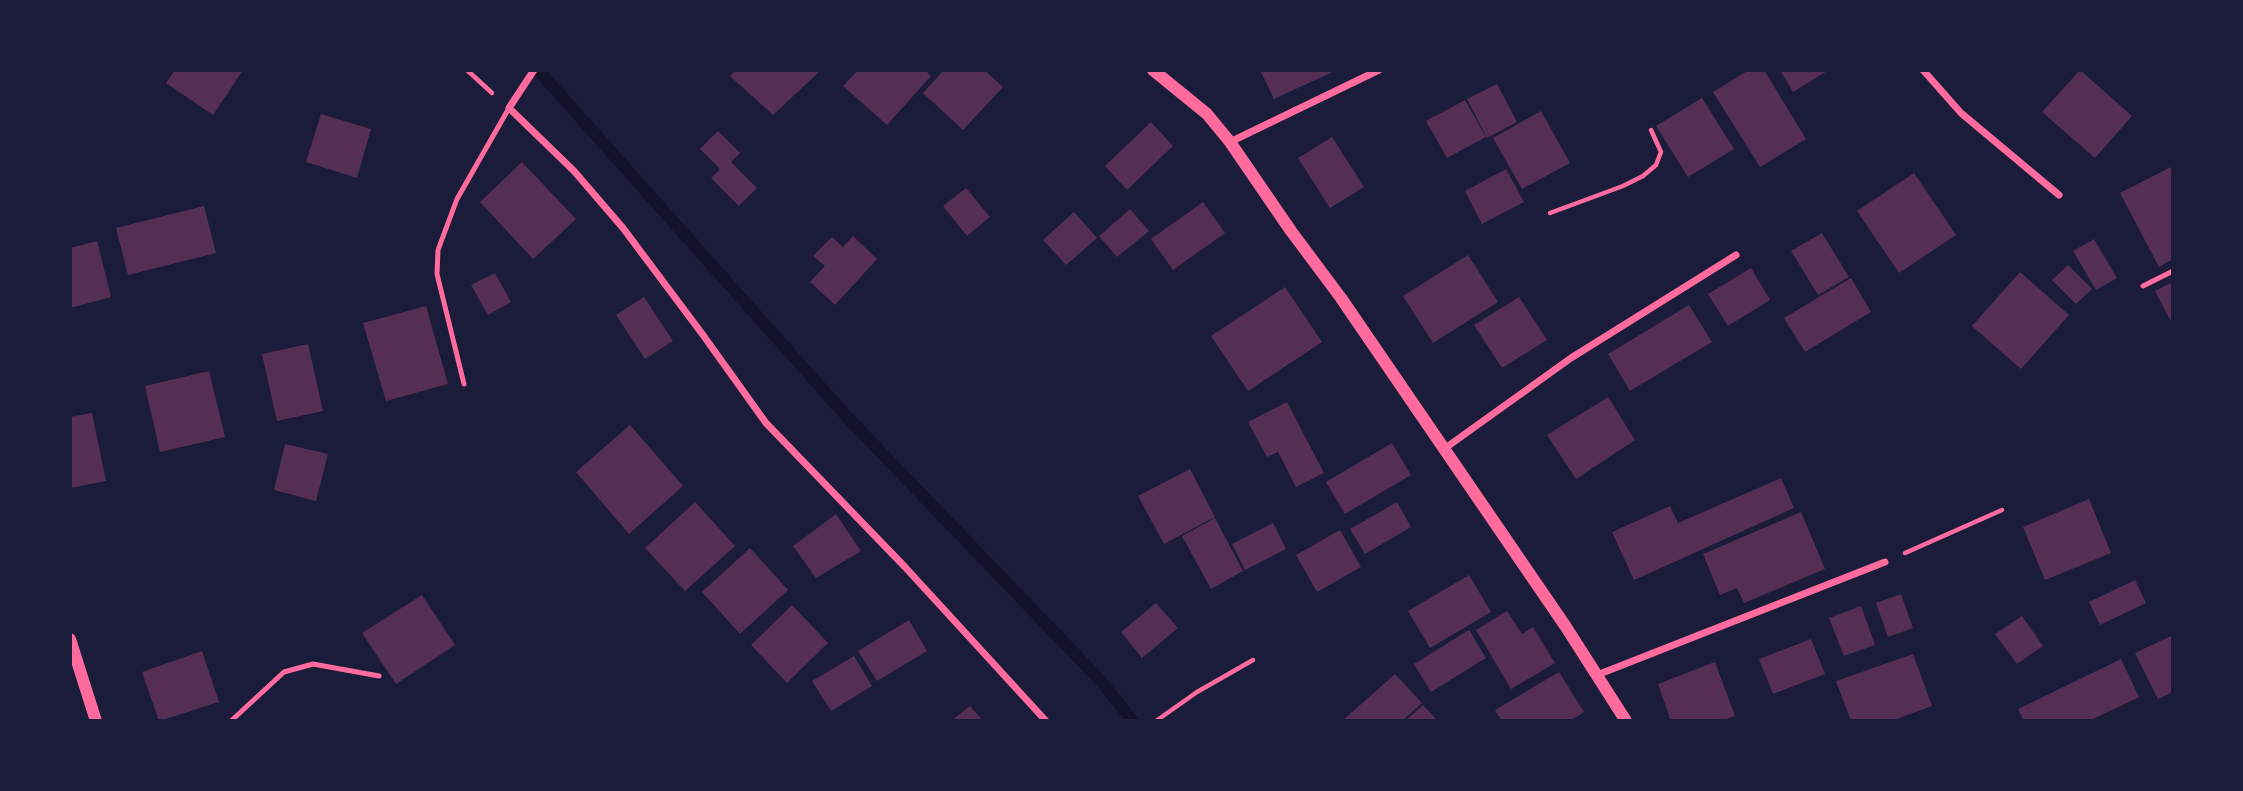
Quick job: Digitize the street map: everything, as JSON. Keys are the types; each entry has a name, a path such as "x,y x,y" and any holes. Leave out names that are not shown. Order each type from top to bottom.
{"street":[{"path":"534,70 509,108 574,171 623,228 766,423 922,585 1045,721"},
{"path":"1153,70 1207,114 1230,142 1341,298 1566,626 1626,721"},
{"path":"1230,142 1379,70"},
{"path":"1923,70 1961,113 2059,195"},
{"path":"1444,449 1571,358 1735,255"},
{"path":"1597,675 1885,562"},
{"path":"70,639 96,721"}],"lane":[{"path":"464,384 437,274 438,250 457,199 509,108"},
{"path":"2143,286 2173,271"},
{"path":"231,721 284,672 313,664 379,676"}],"path":[{"path":"467,70 509,108"},
{"path":"1550,213 1643,177 1656,165 1661,152 1651,130"},
{"path":"1885,562 2002,510"},
{"path":"1156,721 1253,660"}],"building":[{"path":"175,70 243,70 213,115 166,83"},
{"path":"736,70 821,70 773,115 730,76"},
{"path":"858,70 925,70 931,76 887,125 843,86"},
{"path":"944,70 984,70 1003,87 963,130 923,93"},
{"path":"1260,70 1337,70 1274,99"},
{"path":"1749,70 1764,70 1806,139 1760,167 1713,92"},
{"path":"1780,70 1829,70 1793,92"},
{"path":"2080,70 2132,116 2095,158 2042,112"},
{"path":"1497,84 1517,122 1487,138 1467,99"},
{"path":"1702,98 1734,149 1688,177 1656,126"},
{"path":"1465,100 1486,137 1447,158 1426,121"},
{"path":"1541,111 1570,163 1522,189 1493,138"},
{"path":"321,114 371,129 357,178 306,162"},
{"path":"1151,122 1173,146 1127,190 1105,166"},
{"path":"718,131 740,153 731,162 757,188 739,206 711,178 720,169 700,149"},
{"path":"1332,137 1364,187 1330,208 1298,158"},
{"path":"522,162 576,219 533,259 480,202"},
{"path":"2173,166 2173,259 2159,267 2120,193"},
{"path":"1506,169 1524,202 1482,224 1465,191"},
{"path":"1914,173 1956,235 1899,273 1857,211"},
{"path":"966,188 990,217 967,236 943,206"},
{"path":"1203,202 1225,233 1173,270 1151,239"},
{"path":"204,206 216,253 128,275 116,228"},
{"path":"1130,209 1149,231 1117,257 1099,236"},
{"path":"1074,212 1097,238 1066,265 1043,240"},
{"path":"1822,233 1849,277 1818,295 1791,251"},
{"path":"853,236 877,259 835,305 810,282 825,266 813,256 832,237 843,247"},
{"path":"2094,239 2117,278 2096,290 2073,251"},
{"path":"97,241 111,297 70,308 70,248"},
{"path":"1468,255 1498,302 1433,343 1403,296"},
{"path":"2068,265 2092,289 2076,304 2052,280"},
{"path":"1751,268 1770,300 1728,326 1708,294"},
{"path":"2020,272 2069,315 2021,369 1972,326"},
{"path":"495,273 511,302 488,315 471,285"},
{"path":"1851,278 1871,312 1805,352 1784,318"},
{"path":"2173,282 2173,325 2155,291"},
{"path":"1285,287 1322,342 1248,391 1211,336"},
{"path":"644,297 673,341 645,359 616,315"},
{"path":"1519,297 1547,340 1502,368 1474,325"},
{"path":"1689,305 1712,342 1630,391 1608,354"},
{"path":"426,306 448,384 386,401 363,323"},
{"path":"308,344 323,411 277,421 262,354"},
{"path":"209,371 225,437 160,452 145,386"},
{"path":"1608,397 1635,440 1576,479 1547,435"},
{"path":"1287,402 1324,473 1296,487 1278,452 1267,457 1248,422"},
{"path":"92,413 106,481 70,488 70,417"},
{"path":"630,425 683,486 629,534 576,472"},
{"path":"1392,443 1411,475 1345,514 1326,482"},
{"path":"285,444 328,454 316,501 274,490"},
{"path":"1190,469 1215,517 1164,544 1138,496"},
{"path":"1781,478 1794,508 1634,580 1612,532 1670,506 1678,523"},
{"path":"2089,499 2111,553 2045,580 2023,527"},
{"path":"695,502 735,546 685,591 645,548"},
{"path":"1397,502 1411,527 1365,554 1350,529"},
{"path":"1801,512 1825,569 1744,603 1737,588 1720,595 1703,554"},
{"path":"836,514 861,551 816,578 793,546"},
{"path":"1215,518 1243,571 1211,589 1182,536"},
{"path":"1273,523 1286,549 1245,570 1232,544"},
{"path":"1340,530 1361,567 1317,592 1296,555"},
{"path":"750,548 788,590 740,634 702,592"},
{"path":"1469,575 1491,612 1430,648 1408,611"},
{"path":"2135,580 2146,603 2100,625 2089,602"},
{"path":"1901,594 1913,628 1888,637 1876,603"},
{"path":"422,595 455,645 396,684 362,633"},
{"path":"1156,603 1178,628 1142,658 1121,632"},
{"path":"792,605 828,643 787,683 751,645"},
{"path":"1861,606 1875,645 1844,656 1829,618"},
{"path":"1507,611 1522,634 1533,627 1555,663 1511,689 1476,630"},
{"path":"2022,616 2043,646 2017,664 1995,634"},
{"path":"909,620 927,651 877,681 858,651"},
{"path":"1469,630 1486,658 1431,692 1414,664"},
{"path":"2173,635 2173,692 2158,699 2135,653"},
{"path":"1811,639 1825,674 1773,694 1759,659"},
{"path":"202,651 219,702 159,721 142,672"},
{"path":"1913,654 1932,706 1891,721 1851,721 1836,681"},
{"path":"854,656 872,686 831,711 812,681"},
{"path":"2121,659 2139,697 2089,721 2024,721 2018,709"},
{"path":"1715,662 1735,716 1721,721 1671,721 1658,684"},
{"path":"1559,672 1584,712 1570,721 1502,721 1495,710"},
{"path":"1395,674 1422,703 1402,721 1342,721"},
{"path":"1423,705 1438,721 1405,721"},
{"path":"970,706 983,721 951,721"}],"waterway":[{"path":"538,70 849,419 1099,679 1133,721"}]}
